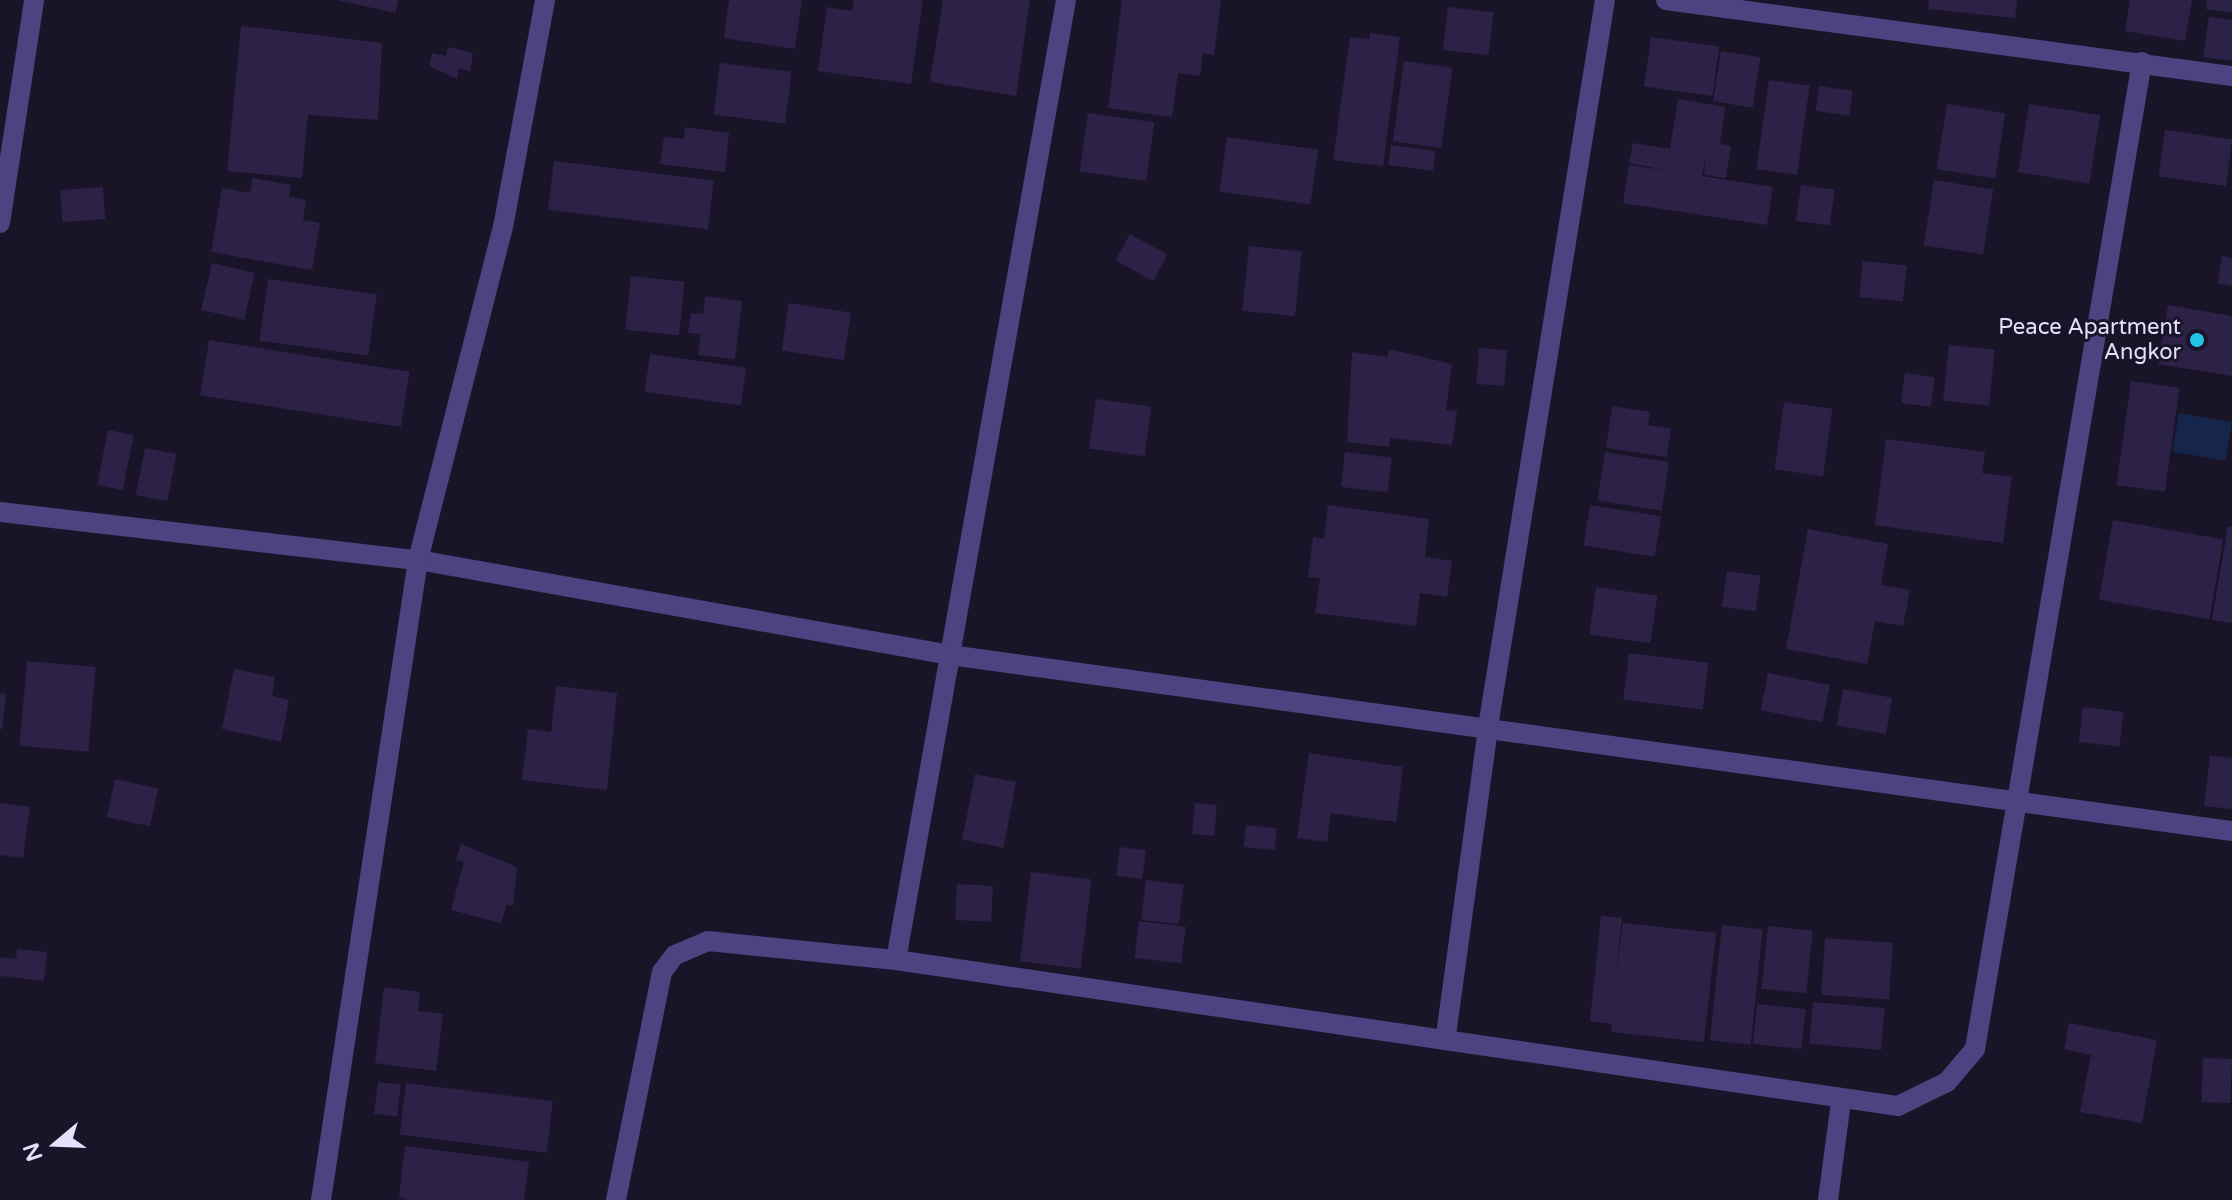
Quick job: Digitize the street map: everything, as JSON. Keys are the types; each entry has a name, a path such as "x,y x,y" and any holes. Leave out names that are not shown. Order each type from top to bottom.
{"street":[{"path":"0,223 34,0"},
{"path":"321,1200 418,560 503,227 545,0"},
{"path":"896,960 1066,0"},
{"path":"1446,1035 1488,727 1605,0"},
{"path":"1666,0 2232,76"},
{"path":"616,1200 662,972 675,955 708,941 896,960 1446,1035 1841,1101 1898,1106 1925,1096 1961,1070 1975,1049 2011,804 2142,62"},
{"path":"0,512 418,560 950,655 1488,727 2011,804 2232,831"},
{"path":"1828,1200 1841,1101"}],"water":[{"path":"2179,413 2232,422 2225,461 2172,451"}],"building":[{"path":"337,0 398,0 395,13"},
{"path":"729,0 802,0 795,49 724,38"},
{"path":"854,0 923,0 911,84 818,71 827,7 852,11"},
{"path":"943,0 1030,0 1016,96 930,82"},
{"path":"1122,0 1221,0 1214,55 1203,53 1200,76 1178,73 1172,117 1108,108"},
{"path":"1929,0 2017,0 2015,18 1928,9"},
{"path":"2130,0 2192,0 2185,41 2125,31"},
{"path":"2207,0 2232,0 2232,13 2206,9"},
{"path":"1448,7 1494,13 1488,55 1443,50"},
{"path":"2209,17 2232,20 2232,61 2203,57"},
{"path":"241,26 382,43 378,120 308,115 302,178 227,171"},
{"path":"1370,33 1400,37 1383,166 1333,160 1350,37 1369,39"},
{"path":"1651,37 1719,47 1712,96 1644,87"},
{"path":"448,47 473,53 470,71 459,68 457,79 429,66 432,53 446,56"},
{"path":"1721,51 1761,57 1753,108 1713,101"},
{"path":"1404,61 1453,68 1441,148 1393,141"},
{"path":"720,63 791,72 785,123 714,115"},
{"path":"1769,80 1810,86 1797,175 1756,169"},
{"path":"1819,86 1853,91 1849,115 1816,111"},
{"path":"1678,99 1725,107 1720,144 1731,146 1726,178 1704,175 1706,153 1702,176 1773,187 1767,225 1623,203 1629,165 1670,171 1629,163 1633,143 1670,149"},
{"path":"1947,104 2005,113 1995,178 1937,169"},
{"path":"2029,104 2100,115 2089,183 2018,172"},
{"path":"1088,113 1154,122 1146,181 1080,171"},
{"path":"685,127 729,133 725,172 660,164 664,137 684,139"},
{"path":"2165,130 2232,139 2226,186 2158,177"},
{"path":"1227,137 1318,150 1310,204 1219,191"},
{"path":"1391,145 1436,151 1433,171 1388,165"},
{"path":"554,161 714,181 708,229 548,210"},
{"path":"253,178 291,185 289,197 306,200 303,220 320,223 312,270 211,252 222,188 250,193"},
{"path":"1934,180 1993,189 1983,255 1924,245"},
{"path":"1801,185 1835,190 1830,225 1796,221"},
{"path":"103,187 105,219 62,222 60,190"},
{"path":"1130,234 1168,255 1153,281 1115,260"},
{"path":"1249,246 1302,252 1295,316 1242,311"},
{"path":"2222,256 2232,258 2232,286 2218,283"},
{"path":"1863,261 1907,266 1903,301 1859,297"},
{"path":"212,263 255,273 244,320 201,310"},
{"path":"631,276 685,282 679,335 625,330"},
{"path":"268,279 377,294 368,356 259,340"},
{"path":"705,296 742,301 735,359 698,355 701,334 688,333 691,313 703,314"},
{"path":"789,303 851,313 844,360 781,350"},
{"name":"Peace Apartment Angkor","path":"2168,305 2232,316 2232,376 2158,364"},
{"path":"209,340 410,372 401,427 200,395"},
{"path":"1949,345 1995,350 1989,406 1943,401"},
{"path":"1479,348 1507,350 1504,386 1476,384"},
{"path":"1389,349 1452,364 1446,410 1457,411 1452,445 1390,438 1389,447 1347,442 1352,352 1388,357"},
{"path":"650,354 746,367 741,405 645,392"},
{"path":"1905,373 1935,377 1931,407 1901,403"},
{"path":"2131,381 2180,388 2165,492 2116,485"},
{"path":"1096,399 1151,407 1144,456 1089,449"},
{"path":"1784,402 1833,409 1823,476 1775,469"},
{"path":"1612,406 1650,412 1648,425 1671,429 1667,457 1606,448"},
{"path":"108,430 134,435 123,490 97,485"},
{"path":"1886,439 1985,452 1982,473 2012,477 2003,543 1875,525"},
{"path":"145,448 176,454 167,501 136,495"},
{"path":"1345,452 1392,458 1387,492 1341,487"},
{"path":"1605,452 1669,462 1662,511 1597,500"},
{"path":"1328,505 1429,519 1425,557 1452,561 1447,597 1420,593 1416,626 1315,613 1320,578 1308,577 1313,537 1324,539"},
{"path":"1590,505 1661,516 1655,557 1584,545"},
{"path":"2113,520 2223,539 2209,619 2099,600"},
{"path":"2228,526 2232,527 2232,623 2212,620"},
{"path":"1808,529 1888,544 1881,585 1910,590 1903,626 1875,621 1867,664 1786,649"},
{"path":"1727,571 1761,576 1756,611 1722,607"},
{"path":"1596,587 1657,596 1651,643 1589,635"},
{"path":"1629,653 1708,663 1703,709 1623,700"},
{"path":"27,661 96,667 88,752 20,746"},
{"path":"234,669 275,677 272,696 289,700 281,742 222,729"},
{"path":"1768,673 1830,685 1823,722 1761,710"},
{"path":"556,686 617,693 607,790 522,780 528,729 551,732"},
{"path":"1843,689 1892,698 1886,734 1837,725"},
{"path":"0,693 6,694 2,729 0,729"},
{"path":"2083,707 2124,712 2119,747 2079,742"},
{"path":"1309,753 1403,767 1396,822 1331,813 1327,842 1297,838"},
{"path":"2210,755 2232,758 2232,809 2204,806"},
{"path":"975,774 1016,782 1003,848 962,840"},
{"path":"115,779 158,788 150,826 107,817"},
{"path":"0,803 30,807 23,858 0,855"},
{"path":"1195,803 1217,805 1214,836 1192,834"},
{"path":"1246,825 1277,828 1275,850 1244,847"},
{"path":"461,844 517,867 513,906 507,904 501,923 451,910 464,862 456,860"},
{"path":"1120,847 1146,850 1142,879 1116,876"},
{"path":"1031,872 1092,879 1081,969 1020,961"},
{"path":"1146,880 1184,885 1179,924 1141,920"},
{"path":"957,884 993,886 991,922 955,920"},
{"path":"1601,916 1622,918 1616,977 1623,923 1716,933 1704,1042 1611,1032 1612,1024 1590,1021"},
{"path":"1139,921 1186,927 1181,963 1134,958"},
{"path":"1722,925 1763,929 1751,1045 1710,1040"},
{"path":"1768,926 1813,931 1806,993 1761,989"},
{"path":"1825,938 1893,943 1889,1000 1821,995"},
{"path":"17,949 47,952 44,981 0,976 0,957 16,959"},
{"path":"384,987 420,992 418,1011 443,1014 436,1071 375,1063"},
{"path":"1813,1002 1885,1008 1881,1050 1809,1044"},
{"path":"1757,1004 1806,1009 1802,1049 1753,1044"},
{"path":"2069,1023 2157,1040 2142,1123 2080,1112 2091,1055 2064,1049"},
{"path":"2203,1058 2232,1059 2230,1103 2201,1102"},
{"path":"378,1082 401,1085 397,1117 374,1114"},
{"path":"406,1083 553,1101 547,1153 400,1135"},
{"path":"405,1146 529,1162 524,1200 408,1200 399,1196"}],"place":[{"name":"Peace Apartment Angkor","path":"2197,340"}]}
